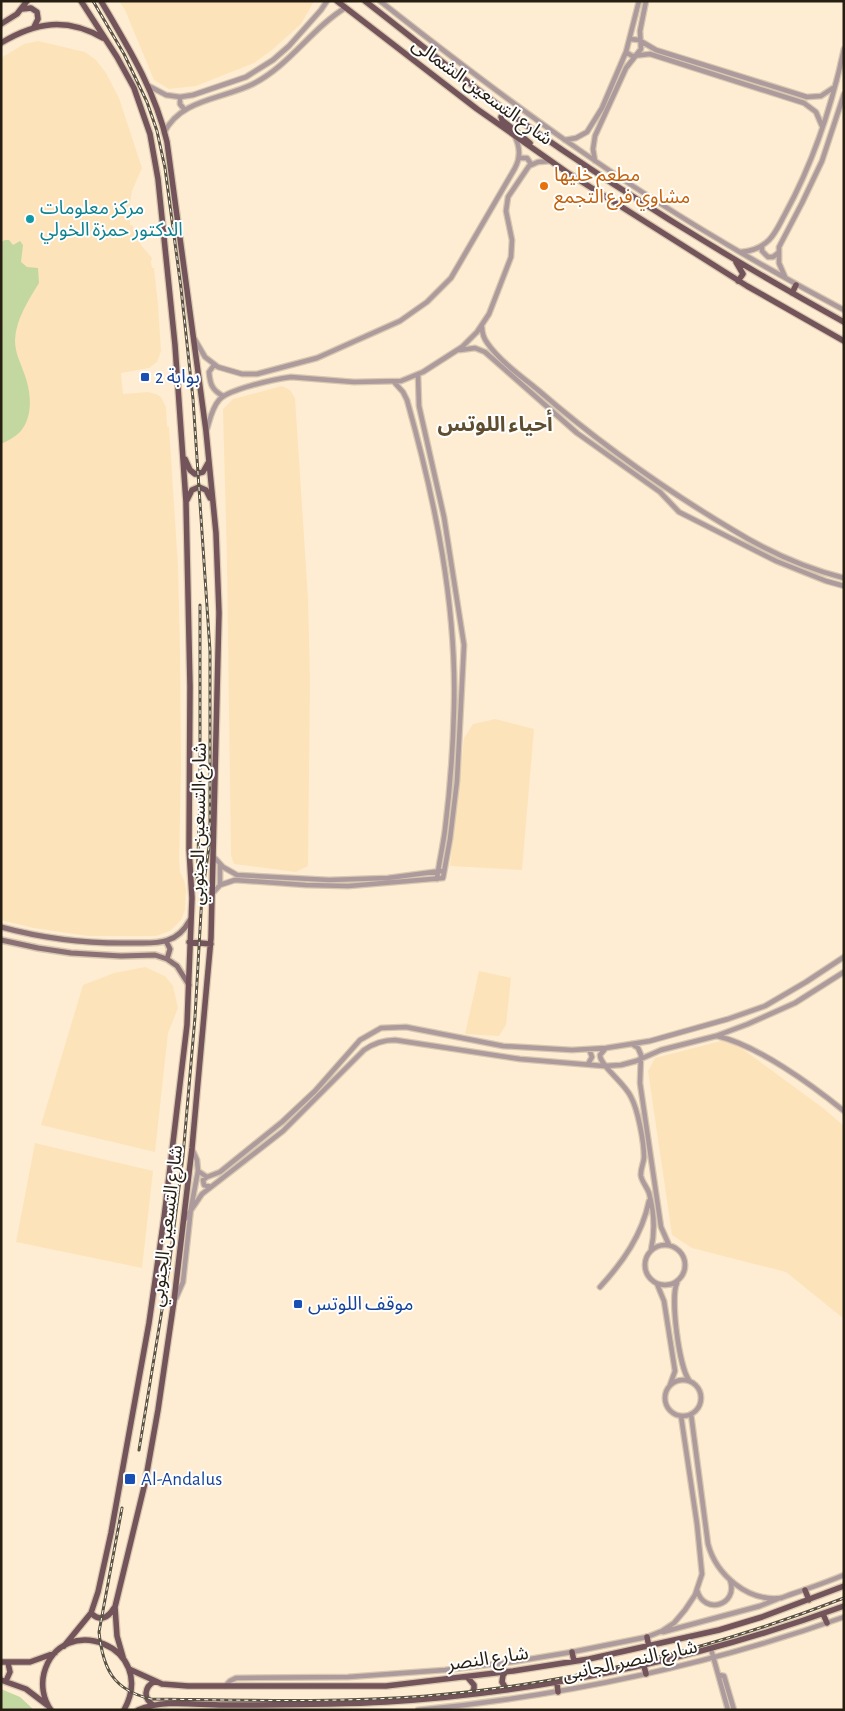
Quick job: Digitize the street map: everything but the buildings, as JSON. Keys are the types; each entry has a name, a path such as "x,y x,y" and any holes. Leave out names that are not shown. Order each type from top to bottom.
{"main road":[{"path":"1,24 17,14 27,1"},
{"name":"شارع التسعين الجنوبي","path":"64,1646 90,1613 98,1592 111,1533 149,1323 164,1218 187,1025 192,889 189,849 190,699 186,502 168,269 155,157 147,122 139,100 123,67 81,1"},
{"name":"شارع التسعين الجنوبي","path":"101,1 134,57 148,86 164,133 206,430 214,509 219,613 211,944 192,1148 174,1301 145,1483 115,1607 115,1628 123,1658"},
{"name":"شارع التسعين الشمالى","path":"337,1 551,161 738,281 844,341"},
{"name":"شارع التسعين الشمالى","path":"364,1 509,112 636,199 734,259 844,322"},
{"path":"22,9 31,8 37,12 38,20 34,27"},
{"path":"1,42 34,27 52,25 71,26 89,31 105,39"},
{"path":"509,112 503,113 502,120 527,140 532,148"},
{"path":"734,259 743,274 738,281"},
{"path":"792,293 796,285"},
{"path":"183,454 190,470 195,474 203,472 209,460"},
{"path":"186,502 192,490 202,488 208,492 214,509"},
{"path":"1,927 39,936 73,941 154,943 166,941 179,934 190,920"},
{"path":"12,942 16,942 18,938 19,934 17,931"},
{"path":"38,948 35,942 39,936"},
{"path":"1,940 38,948 97,954 149,954 167,959 181,971 189,985"},
{"path":"166,941 170,949 167,959"},
{"path":"189,942 211,944"},
{"name":"شارع النصر","path":"129,1669 170,1686 386,1686 467,1678 649,1647 719,1630 762,1618 844,1586"},
{"path":"806,1590 808,1600"},
{"name":"شارع النصر","path":"138,1710 153,1705 170,1703 323,1707 471,1694 557,1684 644,1666 711,1649 844,1606"},
{"path":"90,1613 97,1618 103,1619 110,1615 115,1607"},
{"path":"823,1614 827,1623"},
{"path":"647,1637 649,1647"},
{"path":"49,1708 42,1688 43,1677 49,1660 64,1646 83,1640 97,1641 111,1646 123,1658 129,1669 132,1684 124,1710"},
{"path":"572,1652 574,1661"},
{"path":"49,1708 26,1689 3,1680 10,1672 5,1663 30,1662 55,1653"},
{"path":"644,1666 646,1674"},
{"path":"506,1672 503,1675 502,1682 503,1686 509,1689"},
{"path":"344,1677 344,1686"},
{"path":"467,1678 474,1685 471,1694"},
{"path":"153,1705 147,1700 146,1692 148,1686 155,1681"},
{"path":"557,1684 558,1692"}],"street":[{"path":"148,86 166,95 180,97 193,95 246,76 264,66 289,46 327,1"},
{"path":"380,1 432,42 595,161 796,285 844,310"},
{"path":"565,140 582,135 591,127 605,101 626,52 639,1"},
{"path":"595,161 593,142 597,130 626,68 641,49 640,31 646,1"},
{"path":"164,133 173,118 184,109 244,88 270,74 290,58 329,18 345,8"},
{"path":"321,10 327,13 329,18"},
{"path":"630,39 635,38 656,50 806,96 822,96 834,87"},
{"path":"741,252 762,246 772,236 794,198 817,144 844,48"},
{"path":"626,52 632,56 650,54 804,103 816,112 822,126"},
{"path":"788,280 782,272 779,263 778,253 781,240 802,203 820,165 844,94"},
{"path":"180,97 180,104 184,109"},
{"path":"591,127 597,130"},
{"path":"194,337 203,353 214,365 223,370 242,374 257,374 317,358 390,326 410,315 432,298 450,278 515,168 519,158 518,146 513,134"},
{"path":"817,144 823,143 826,147"},
{"path":"519,158 527,158 531,164"},
{"path":"206,430 214,407 223,396 231,392 291,377 354,382 394,382 418,375 459,350 482,326 492,308 511,257 512,240 506,211 507,201 531,164 551,161"},
{"path":"809,163 814,166 820,165"},
{"path":"762,246 762,251 768,257 774,257 778,253"},
{"path":"482,326 483,336 489,346 530,383 609,447 733,530 815,570 844,578"},
{"path":"459,350 475,348 485,352 577,434 657,490 675,509 776,561 826,581 844,586"},
{"path":"214,365 209,372 211,385 216,392 223,396"},
{"path":"212,894 220,885 235,880 306,886 348,886 443,878 457,781 464,645 444,517 419,406 418,375"},
{"path":"394,382 401,388 407,400 424,464 446,584 452,641 454,708 450,780 445,831 437,879"},
{"path":"666,498 677,493"},
{"path":"692,518 698,513 699,508"},
{"path":"450,780 457,781"},
{"path":"213,856 220,864 237,875 307,879 388,878 445,871"},
{"path":"220,864 220,885"},
{"path":"211,1188 204,1185 203,1180 206,1177 220,1172 282,1122 315,1090 360,1040 378,1029 406,1027 503,1046 572,1050 632,1044 650,1041 728,1019 765,1006 844,957"},
{"path":"183,1222 202,1194 284,1131 346,1068 368,1048 381,1042 390,1040 492,1056 604,1066 622,1065 653,1053 716,1036 781,1010 844,972"},
{"path":"716,1036 736,1042 770,1060 844,1111"},
{"path":"650,1041 653,1053"},
{"path":"632,1044 640,1051 641,1088 661,1228 669,1245 680,1252 685,1263 684,1271 677,1281 673,1293 674,1306 682,1368 690,1381 698,1388 701,1396 699,1407 691,1414 681,1416 673,1413 666,1404 665,1394 674,1378 674,1363 664,1301 657,1284 648,1277 645,1269 646,1257 651,1250 658,1246 669,1245"},
{"path":"606,1048 600,1054 600,1061 626,1087 635,1104 644,1154 641,1176 650,1197 654,1232 651,1250"},
{"path":"588,1064 592,1057 589,1049"},
{"path":"340,1062 346,1068"},
{"path":"174,1301 182,1282 191,1208 198,1171 197,1160 192,1148"},
{"path":"198,1171 206,1177"},
{"path":"600,1286 619,1265 634,1241 642,1224 650,1197"},
{"path":"657,1284 670,1285 677,1281"},
{"path":"670,1385 681,1380 690,1381"},
{"path":"691,1414 708,1544 716,1564 729,1579 743,1589 754,1594 781,1598"},
{"path":"656,1634 678,1619 692,1600 701,1578 702,1564 681,1416"},
{"path":"656,1634 760,1606 844,1575"},
{"path":"697,1590 700,1598 707,1603 721,1604 731,1593 729,1579"},
{"name":"شارع النصر الجانبى","path":"418,1710 558,1692 646,1674 771,1642 844,1617"},
{"name":"شارع النصر الجانبى","path":"225,1686 236,1678 344,1677 453,1669 512,1662 572,1652 656,1634"},
{"path":"711,1649 728,1710"},
{"path":"719,1675 724,1676 734,1710"},
{"path":"219,1705 224,1710"}],"shaded area":[{"path":"119,1 314,1 301,24 254,63 196,86 169,89 154,80 125,10"},
{"path":"38,41 85,52 96,60 106,73 119,98 142,168 132,191 130,225 132,225 141,245 152,258 161,351 157,362 149,368 121,373 123,394 148,392 161,397 166,407 167,426 169,427 178,566 181,768 179,859 180,872 186,889 185,910 181,920 170,931 156,936 88,936 34,928 1,920 1,58 24,44"},
{"path":"282,386 290,390 295,398 308,598 310,680 308,866 296,872 234,864 231,855 223,409 233,399"},
{"path":"495,719 534,729 522,870 450,866 464,738 473,724"},
{"path":"145,967 165,976 173,986 178,1008 168,1033 155,1152 41,1125 83,985 114,973"},
{"path":"479,971 511,978 506,1025 499,1036 465,1034"},
{"path":"729,1039 823,1108 844,1126 844,1319 786,1272 692,1248 672,1235 648,1071 655,1058"},
{"path":"35,1143 153,1171 142,1268 16,1242"}],"green space":[{"path":"9,240 13,245 20,241 23,245 21,262 27,267 38,268 39,283 20,317 15,340 30,395 28,419 20,432 1,444 1,242"},
{"path":"1,1689 20,1697 34,1710 1,1710"}],"railway":[{"path":"93,1 124,54 147,102 157,131 165,168 193,399 210,651 210,840 202,895 195,1017 183,1156 169,1267 139,1450"},
{"path":"197,882 200,798 200,605"},
{"path":"122,1508 99,1632 103,1657 112,1676 127,1690 151,1699 357,1700 426,1696 533,1683 638,1662 691,1649 742,1634 844,1598"}],"place":[{"name":"مطعم خليها مشاوي فرع التجمع","path":"544,186"},
{"name":"مركز معلومات الدكتور حمزة الخولي","path":"30,219"},
{"name":"بوابة 2","path":"145,377"},
{"name":"موقف اللوتس","path":"298,1304"},
{"name":"Al-Andalus","path":"130,1479"}],"district":[{"name":"أحياء اللوتس","path":"495,424"}]}
